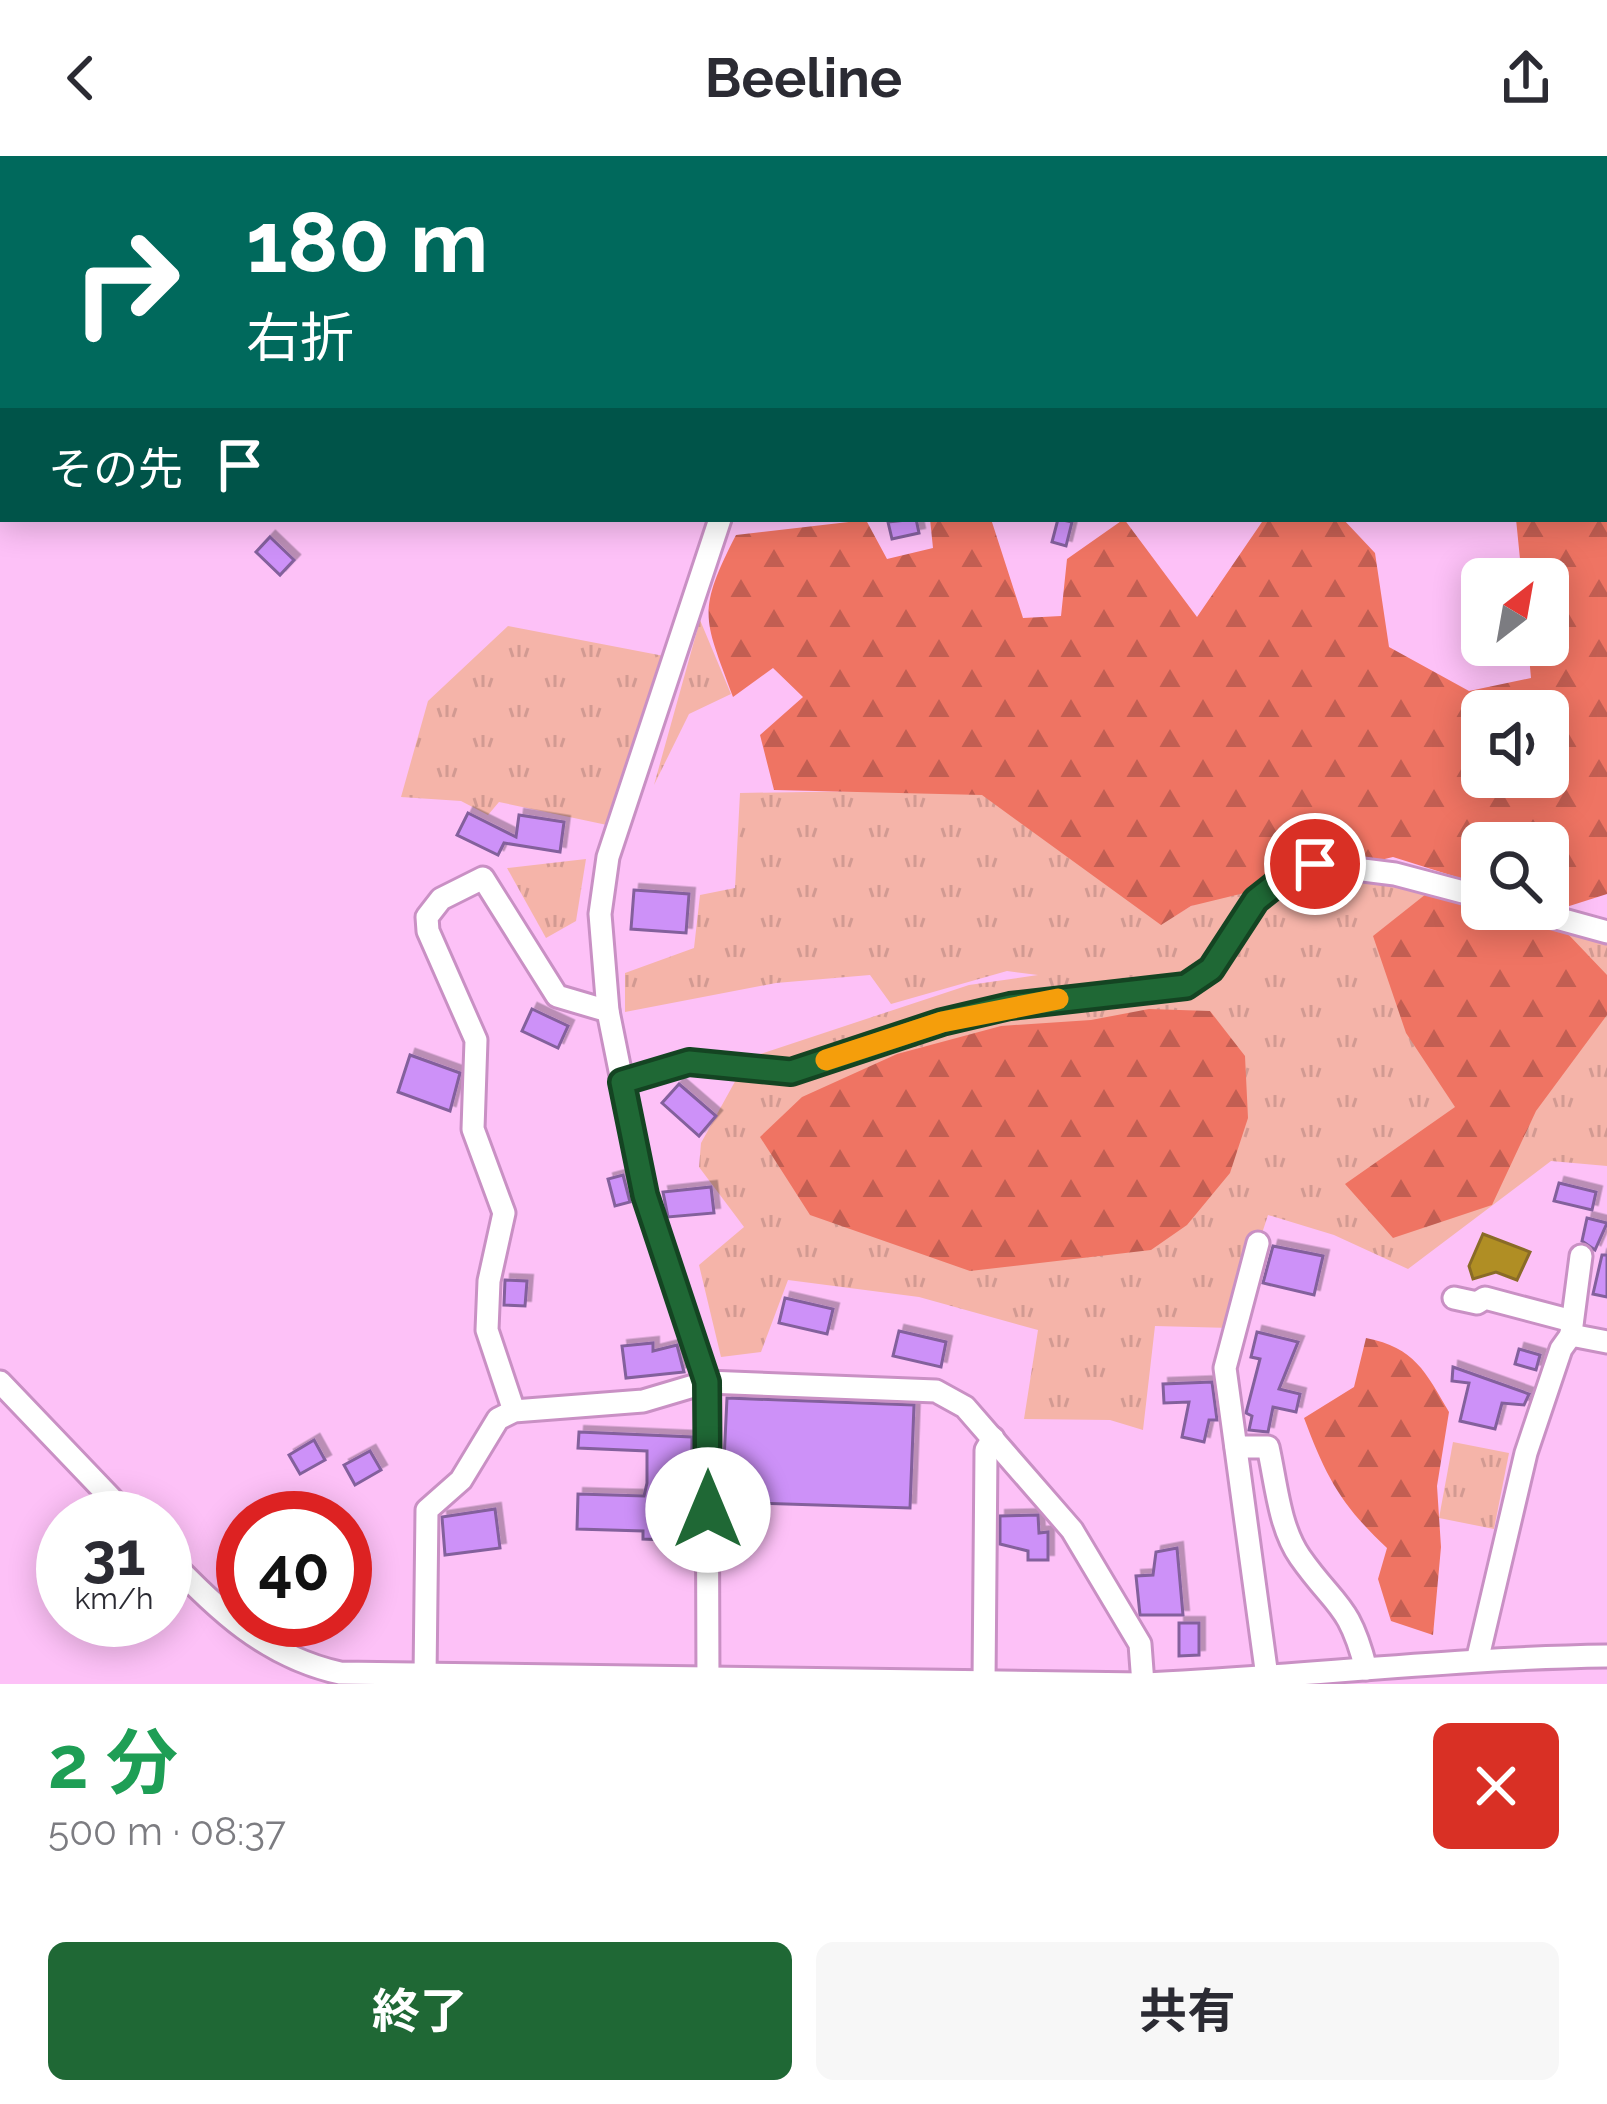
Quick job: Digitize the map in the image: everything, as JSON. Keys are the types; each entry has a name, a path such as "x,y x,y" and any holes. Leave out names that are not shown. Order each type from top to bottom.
{"street":[{"path":"709,1683 707,1382 645,1195 608,1011 600,914 608,857 719,522"},
{"path":"622,1082 689,1062 791,1072 942,1022 1010,1006 1186,986 1211,969 1256,900 1290,873 1315,864 1395,874 1461,891"},
{"path":"514,1411 487,1330 489,1281 504,1213 473,1129 476,1040 428,931 427,917 441,899 483,878 557,996 608,1011"},
{"path":"1569,921 1607,932"},
{"path":"1258,1243 1225,1368 1268,1681"},
{"path":"1478,1657 1526,1453 1571,1328 1581,1256"},
{"path":"1454,1298 1477,1303 1485,1298 1607,1342"},
{"path":"0,1382 104,1491"},
{"path":"425,1677 427,1510 461,1480 498,1419 514,1411 643,1401 707,1382 936,1391 965,1407 1072,1531 1140,1644 1143,1684"},
{"path":"984,1683 986,1450 993,1438"},
{"path":"1236,1447 1268,1448 1286,1530 1300,1558 1348,1611 1366,1669"},
{"path":"192,1581 244,1631 310,1675 709,1683 1143,1684 1268,1681 1478,1657 1607,1656"}],"green space":[{"path":"867,522 887,559 933,548 930,522 992,522 1023,618 1061,616 1067,559 1126,522 1197,617 1262,522 1346,522 1375,553 1389,647 1467,690 1461,690 1461,798 1569,798 1569,690 1474,690 1531,678 1530,666 1569,666 1569,558 1520,558 1516,522 1607,522 1607,894 1569,906 1569,822 1461,822 1461,878 1393,857 1191,906 1161,925 982,795 774,790 760,735 803,697 773,668 733,697 711,632 710,600 736,535"},
{"path":"700,620 731,694 689,714 654,785"},
{"path":"508,626 664,656 607,825 499,802 488,815 461,801 401,797 428,701"},
{"path":"985,789 1161,924 1191,906 1325,854 1461,902 1461,930 1557,930 1607,944 1607,1166 1551,1161 1408,1269 1334,1235 1268,1215 1231,1328 1155,1326 1143,1430 1110,1420 1024,1419 1038,1330 919,1297 788,1280 761,1352 721,1357 699,1265 744,1227 699,1167 701,1143 748,1058 969,985 1038,975 1007,971 891,1004 870,975 776,983 625,1012 625,973 694,948 700,895 735,888 740,793"},
{"path":"586,859 576,921 546,938 507,868"},
{"path":"1426,894 1461,904 1461,930 1567,933 1607,975 1607,1015 1536,1111 1492,1205 1393,1238 1345,1184 1455,1107 1406,1033 1373,936"},
{"path":"1149,1009 1210,1011 1245,1056 1248,1118 1230,1173 1187,1225 1151,1250 970,1271 810,1215 760,1137 802,1097 897,1054 1001,1026 1091,1020"},
{"path":"1366,1338 1396,1348 1417,1363 1449,1412 1437,1486 1441,1547 1433,1635 1391,1621 1378,1579 1387,1548 1336,1489 1304,1418 1354,1387"},
{"path":"1453,1442 1509,1453 1494,1529 1439,1518"}],"shaded area":[{"path":"1483,1234 1530,1252 1517,1280 1496,1272 1473,1279 1469,1266"}],"building":[{"path":"888,522 917,522 919,533 892,539"},
{"path":"1057,522 1072,522 1066,546 1052,542"},
{"path":"270,537 294,560 280,575 256,552"},
{"path":"468,813 516,837 519,815 564,822 560,852 504,843 498,855 457,835"},
{"path":"634,890 689,894 686,933 631,929"},
{"path":"532,1009 568,1026 558,1048 522,1031"},
{"path":"410,1055 460,1073 450,1111 398,1092"},
{"path":"679,1084 716,1116 699,1136 662,1103"},
{"path":"623,1175 630,1202 615,1206 608,1179"},
{"path":"1559,1183 1596,1192 1592,1210 1554,1201"},
{"path":"711,1187 714,1213 668,1217 663,1192"},
{"path":"1587,1218 1607,1223 1595,1250 1582,1241"},
{"path":"1273,1246 1323,1256 1314,1295 1263,1283"},
{"path":"1602,1255 1607,1255 1607,1297 1593,1294"},
{"path":"505,1280 527,1281 525,1306 504,1305"},
{"path":"785,1298 833,1309 827,1334 779,1323"},
{"path":"899,1331 946,1342 941,1367 893,1356"},
{"path":"1257,1332 1298,1342 1279,1389 1300,1394 1296,1412 1273,1407 1268,1432 1249,1430 1252,1416 1246,1413 1260,1359 1251,1357"},
{"path":"653,1343 653,1351 677,1345 684,1372 626,1378 622,1346"},
{"path":"1519,1349 1540,1355 1536,1370 1515,1364"},
{"path":"1453,1367 1529,1394 1524,1405 1502,1403 1495,1429 1460,1421 1469,1383 1452,1381"},
{"path":"1212,1382 1217,1420 1209,1420 1204,1442 1182,1437 1189,1402 1164,1403 1163,1384"},
{"path":"727,1398 914,1405 910,1508 722,1502"},
{"path":"579,1432 692,1437 691,1541 643,1539 643,1531 577,1529 578,1494 644,1496 647,1483 647,1451 578,1448"},
{"path":"314,1440 325,1460 300,1474 289,1455"},
{"path":"370,1451 381,1470 355,1485 344,1465"},
{"path":"495,1509 500,1548 445,1555 442,1517"},
{"path":"1038,1515 1039,1533 1048,1532 1048,1560 1028,1560 1028,1551 1000,1544 1000,1516"},
{"path":"1177,1548 1183,1615 1140,1615 1136,1576 1153,1575 1156,1552"},
{"path":"1179,1623 1199,1623 1199,1655 1179,1656"}],"slow traffic":[{"path":"826,1060 942,1022 1058,999"}],"route":[{"path":"708,1510 707,1382 645,1195 622,1082 689,1062 791,1072 942,1022 1010,1006 1186,986 1211,969 1256,900 1290,873 1315,864"}]}
